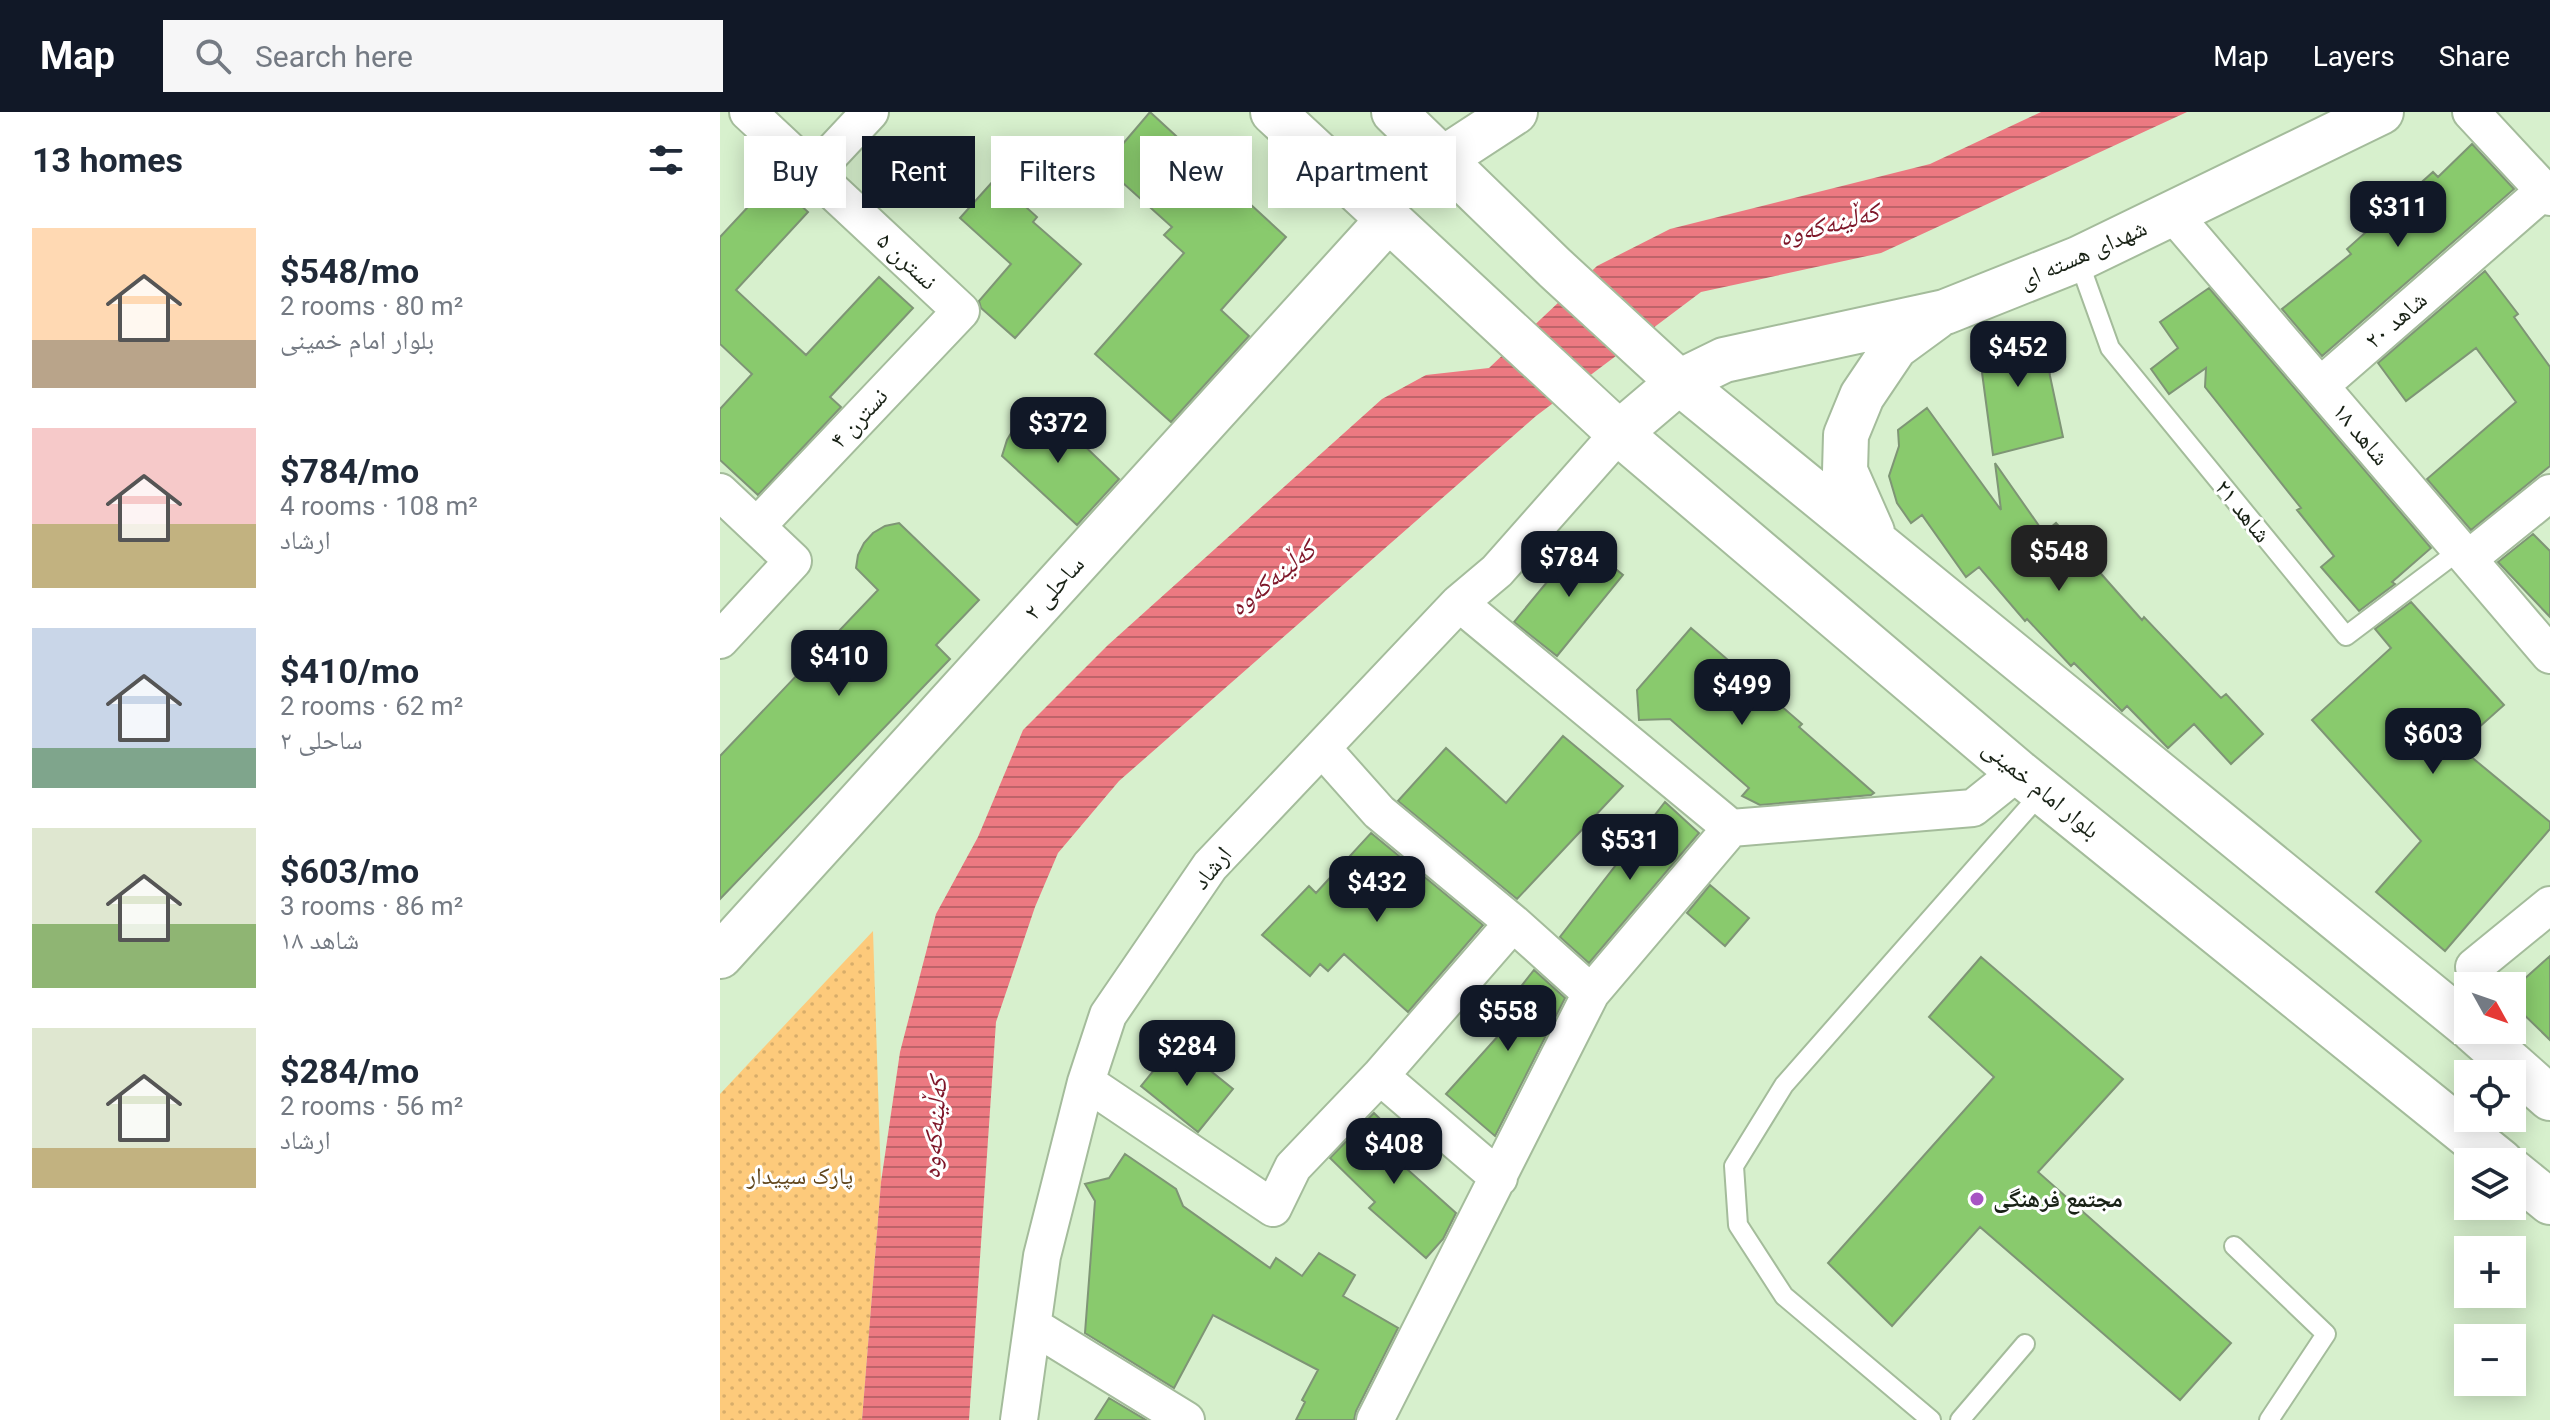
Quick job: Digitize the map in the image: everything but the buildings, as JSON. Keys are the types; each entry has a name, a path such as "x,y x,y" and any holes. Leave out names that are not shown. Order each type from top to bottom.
{"street":[{"name":"نسترن ۵","path":"748,112 773,136"},
{"path":"846,138 870,112"},
{"path":"1273,112 1388,220"},
{"path":"1394,112 1419,136"},
{"path":"1456,151 1515,112"},
{"name":"شهدای هسته ای","path":"1604,420 1724,360 1945,312 2078,259 2381,112"},
{"path":"2471,112 2547,194"},
{"path":"1456,172 1679,382 2454,1015"},
{"name":"شاهد ۲۰","path":"2320,386 2547,194"},
{"name":"نسترن ۵","path":"846,205 961,311"},
{"name":"شاهد ۱۸","path":"2173,214 2550,655"},
{"name":"بلوار امام خمینی","path":"1388,220 1604,420 2031,782 2484,1148"},
{"name":"ساحلی ۲","path":"720,956 1388,220"},
{"name":"نسترن ۴","path":"757,526 961,311"},
{"path":"1877,542 1845,471 1846,435 1862,396 1895,347 1945,312"},
{"name":"ارشاد","path":"1019,1420 1042,1256 1086,1082 1108,1015 1210,866 1459,603 1497,571 1604,420"},
{"path":"720,492 793,561 720,640"},
{"path":"2464,554 2550,493"},
{"path":"1459,603 1731,828 1973,808 2031,782"},
{"path":"1322,748 1379,812 1513,923 1591,993"},
{"path":"1375,1420 1591,993 1731,828"},
{"path":"2474,967 2550,905"},
{"path":"1086,1082 1273,1208 1293,1167 1380,1076 1513,923"},
{"path":"2489,1044 2550,1098"},
{"path":"1380,1076 1499,1178"},
{"path":"2526,1182 2550,1202"},
{"path":"1033,1326 1186,1420"}],"lane":[{"name":"شاهد ۲۱","path":"2078,259 2110,348 2346,636 2464,554"},
{"path":"1931,1420 1784,1296 1738,1225 1734,1166 1784,1085 2031,782"},
{"path":"2234,1246 2326,1334 2269,1420"},
{"path":"1960,1420 2025,1344"}],"green space":[{"name":"پارک سپیدار","path":"873,931 881,1182 862,1420 720,1420 720,1094"}],"water":[{"name":"کەڵینەکەوە","path":"2041,112 2187,112 1881,253 1701,292 1536,416 1119,781 1058,853 1035,907 996,1022 969,1420 862,1420 881,1182 900,1052 936,914 978,837 1023,730 1108,645 1382,399 1426,375 1489,368 1597,266 1670,229 1930,164"}],"place":[{"name":"مجتمع فرهنگی","path":"1977,1199"}]}
